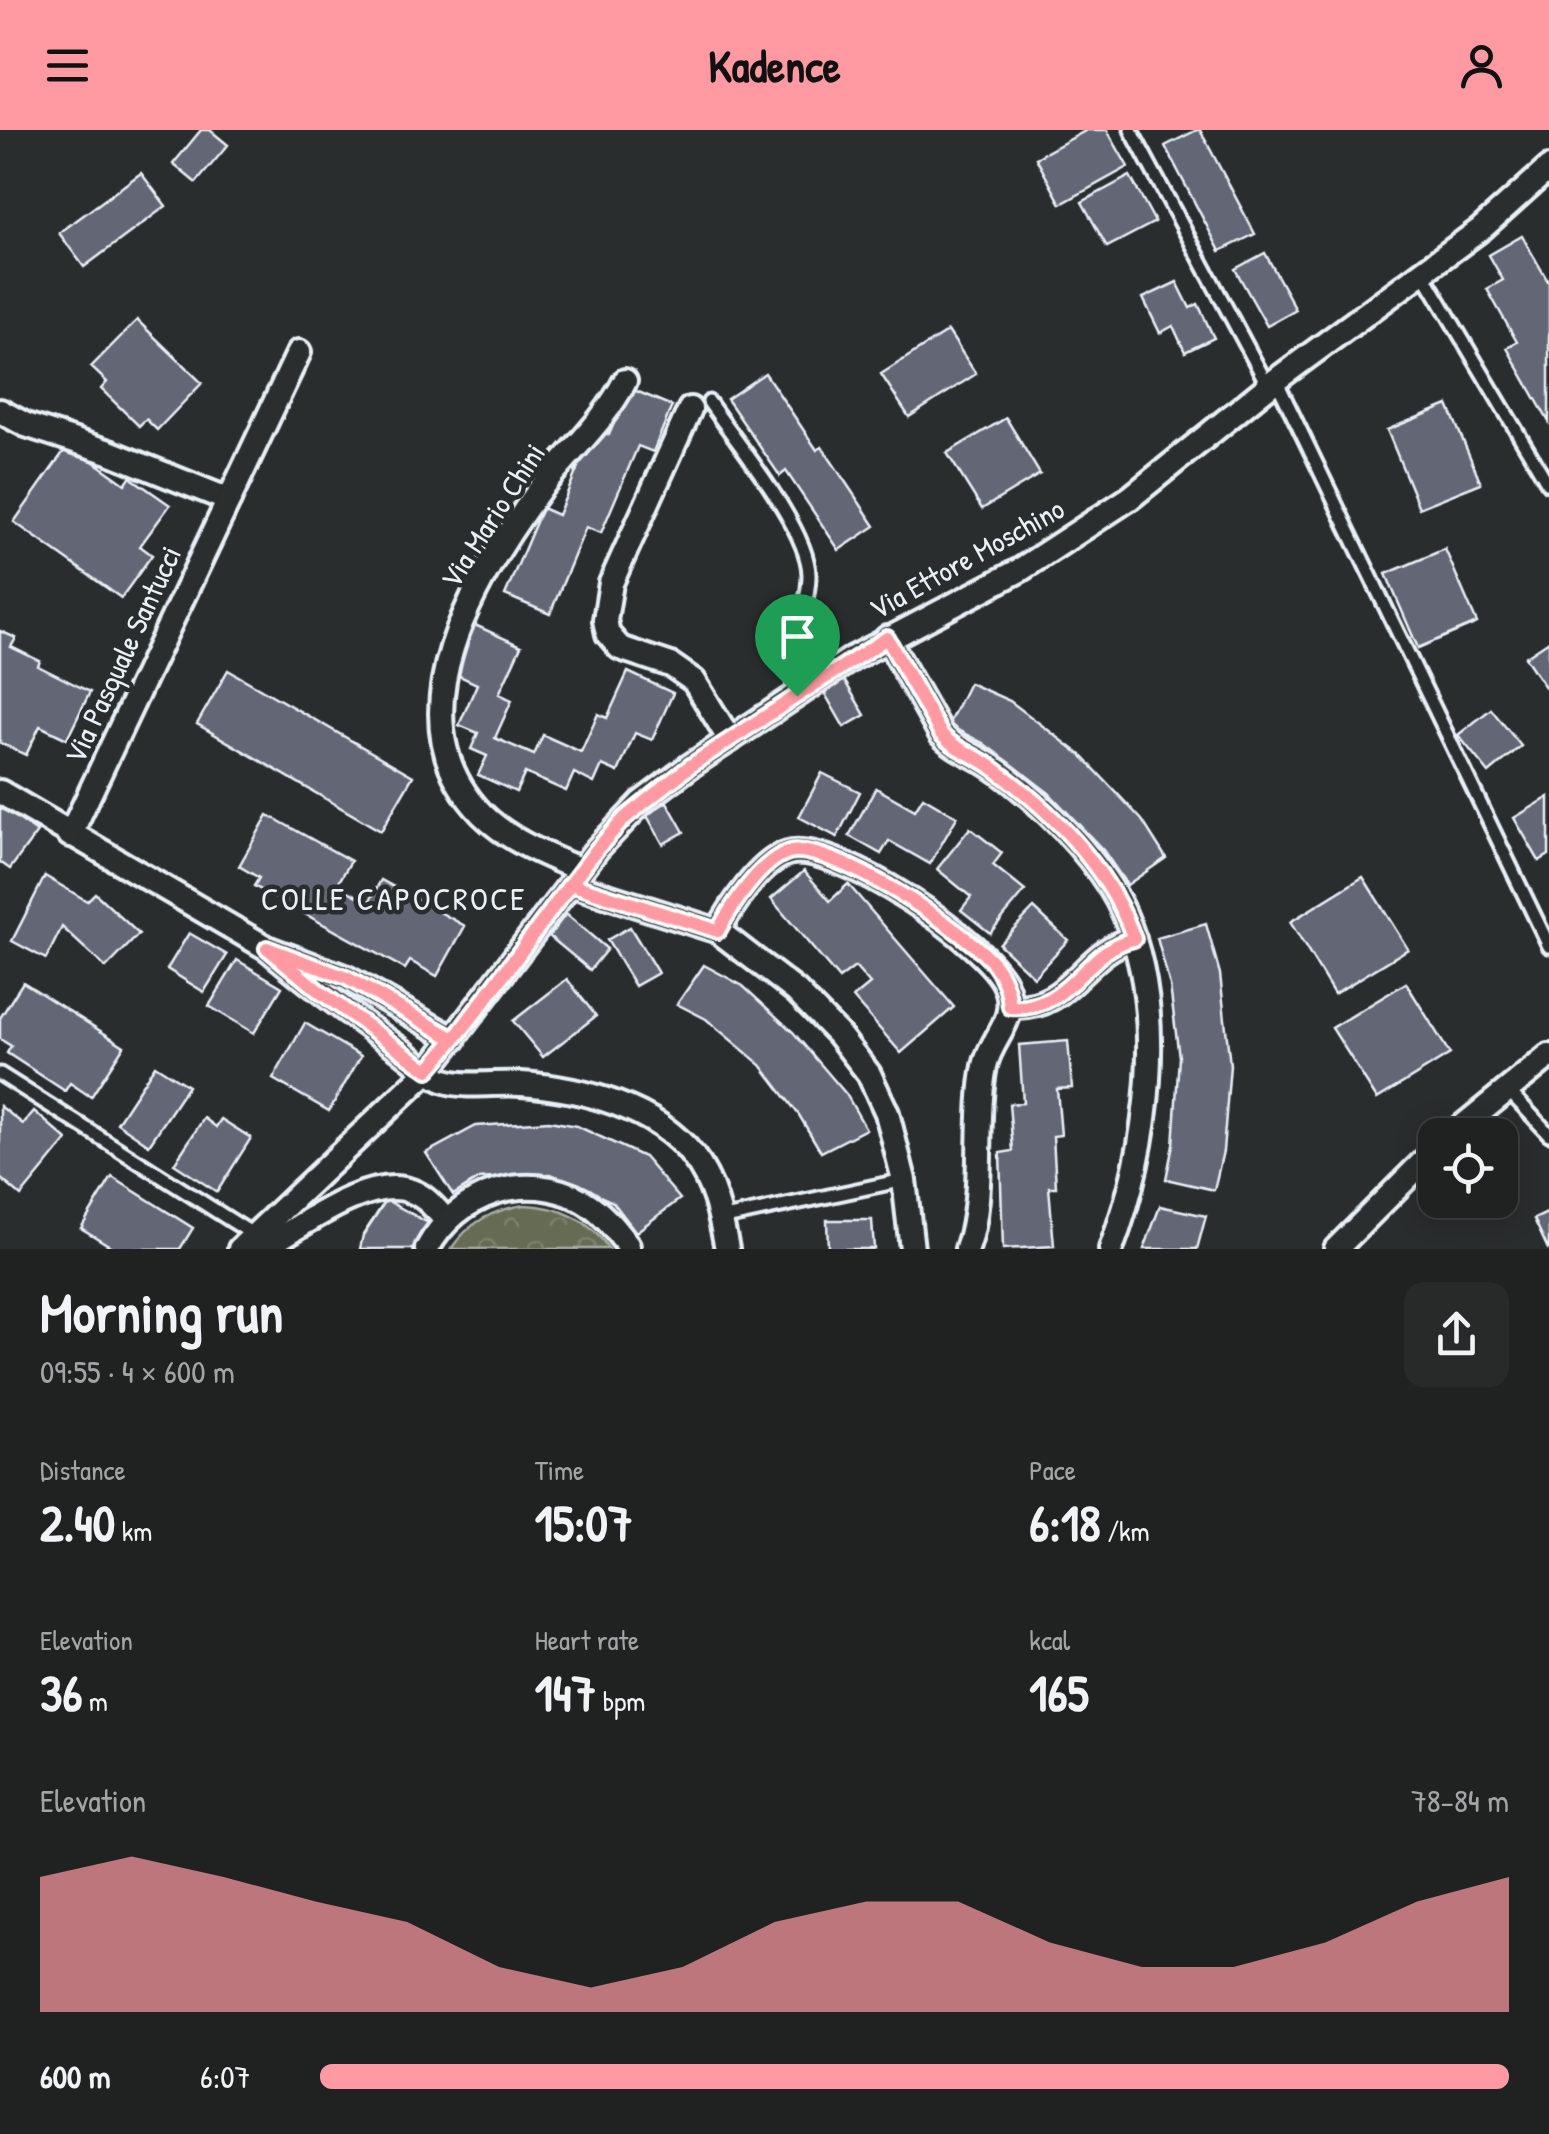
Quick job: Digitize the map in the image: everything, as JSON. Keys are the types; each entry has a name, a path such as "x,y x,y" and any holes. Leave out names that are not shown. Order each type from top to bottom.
{"street":[{"name":"Via Ettore Moschino","path":"255,1244 428,1070 611,832 641,803 887,638 1041,557 1130,498 1272,383 1481,229 1549,168"},
{"name":"Via Pasquale Santucci","path":"70,835 299,352"},
{"name":"Via Mario Chini","path":"624,381 610,408 565,456 520,516 459,626 442,690 446,740 456,776 471,801 512,838 576,877 718,931 796,991 838,1034 869,1074 887,1113 904,1180 912,1249"},
{"path":"699,406 611,583 604,620 608,634 620,648 672,665 694,681 730,740"},
{"path":"0,411 17,422 109,452 229,500"},
{"path":"887,638 941,734 1012,782 1074,841 1117,899 1134,939 1146,1007 1146,1090 1132,1189 1111,1249"},
{"path":"0,792 267,948 347,978 454,1039"},
{"path":"718,931 736,901 771,862 794,851 813,852 910,899 998,969 1010,1007 1005,1028 985,1067 967,1249"},
{"path":"1010,1007 1031,1007 1051,1000 1114,944 1134,939"},
{"path":"267,948 311,985 447,1082 521,1084 570,1091 611,1103 652,1122 696,1159 712,1191 727,1249"},
{"path":"1472,1118 1549,1056"},
{"path":"1336,1249 1418,1167"},
{"path":"427,1249 446,1221 464,1206 498,1190 533,1186 584,1202 599,1212 628,1246"},
{"path":"255,1244 350,1199 389,1188 414,1192 446,1221"}],"lane":[{"path":"1132,130 1272,383 1549,946"},
{"path":"1423,273 1548,484"},
{"path":"699,406 806,549 808,591 792,674 797,696"},
{"path":"0,1074 255,1244"},
{"path":"1507,1089 1549,1134"},
{"path":"720,1219 904,1180"}],"green space":[{"path":"524,1205 572,1216 609,1249 451,1249 483,1219"}],"building":[{"path":"201,130 210,130 228,145 196,183 173,164"},
{"path":"1087,130 1107,130 1128,167 1061,204 1036,158"},
{"path":"1197,130 1255,234 1220,251 1165,146"},
{"path":"141,173 166,206 84,267 59,233"},
{"path":"1130,176 1155,222 1107,247 1082,202"},
{"path":"1522,236 1549,283 1549,422 1507,348 1517,342 1487,289 1503,280 1489,255"},
{"path":"1265,253 1296,310 1267,326 1235,269"},
{"path":"1177,282 1190,308 1198,304 1214,338 1185,352 1173,326 1160,333 1143,298"},
{"path":"137,320 202,383 157,430 146,419 139,426 101,389 107,382 91,367"},
{"path":"948,331 976,374 909,417 881,374"},
{"path":"765,373 817,450 822,447 875,526 839,550 786,471 780,476 727,399"},
{"path":"629,388 672,406 653,452 638,446 601,533 586,527 550,614 505,595 542,508 558,515 594,429 609,435"},
{"path":"1448,405 1481,483 1419,508 1387,430"},
{"path":"1006,418 1040,474 982,509 947,453"},
{"path":"69,444 125,484 130,477 170,505 140,546 152,555 121,598 14,522"},
{"path":"1445,549 1477,623 1418,648 1386,574"},
{"path":"475,625 521,646 499,694 512,700 495,738 534,755 543,735 581,752 598,714 607,718 628,672 673,693 652,740 635,733 618,772 602,765 594,783 574,773 566,791 525,773 516,792 478,775 487,756 471,749 478,733 459,725 477,684 453,673"},
{"path":"0,631 16,638 11,647 40,661 38,666 90,692 67,739 40,726 26,755 0,743"},
{"path":"1549,641 1549,693 1525,657"},
{"path":"228,670 413,776 381,831 197,724"},
{"path":"841,675 865,715 844,727 821,687"},
{"path":"969,683 1010,701 1081,755 1142,820 1166,858 1127,885 1103,850 1049,793 983,743 948,725"},
{"path":"1491,709 1521,746 1489,773 1458,735"},
{"path":"822,773 860,792 837,837 799,817"},
{"path":"876,788 915,810 923,797 957,817 930,864 889,841 881,854 849,836"},
{"path":"1549,797 1549,855 1539,861 1514,818"},
{"path":"667,802 684,832 663,844 646,814"},
{"path":"0,806 37,832 10,869 0,862"},
{"path":"268,815 351,861 337,885 369,902 381,880 465,926 437,976 410,961 405,969 254,886 259,878 239,866"},
{"path":"970,828 1002,853 993,865 1025,891 990,933 961,910 971,897 937,869"},
{"path":"804,871 830,901 848,884 954,1007 901,1053 853,998 870,984 855,967 839,979 771,899"},
{"path":"45,876 87,901 95,893 139,934 106,968 62,927 46,959 12,941"},
{"path":"1363,877 1408,949 1334,994 1290,922"},
{"path":"1034,908 1068,940 1034,977 999,944"},
{"path":"566,914 607,949 590,970 549,936"},
{"path":"1206,924 1220,974 1230,1065 1223,1151 1214,1190 1166,1179 1173,1145 1179,1057 1170,986 1157,938"},
{"path":"630,927 658,973 635,986 607,940"},
{"path":"189,933 227,955 204,992 167,969"},
{"path":"237,960 282,987 254,1033 209,1006"},
{"path":"704,965 743,986 793,1032 846,1094 866,1129 821,1152 761,1065 706,1019 677,1004"},
{"path":"567,979 596,1016 543,1057 513,1021"},
{"path":"23,982 124,1046 91,1097 70,1083 65,1091 7,1053 11,1046 0,1039 0,1018"},
{"path":"1406,983 1450,1054 1377,1099 1332,1028"},
{"path":"305,1023 361,1056 329,1111 273,1079"},
{"path":"1068,1041 1072,1088 1057,1089 1061,1135 1053,1136 1056,1187 1049,1187 1054,1246 1003,1249 1000,1153 1013,1151 1009,1104 1023,1103 1019,1045"},
{"path":"155,1065 188,1086 149,1145 117,1123"},
{"path":"0,1106 23,1124 34,1111 67,1140 21,1196 0,1178"},
{"path":"204,1118 216,1127 221,1119 251,1138 217,1192 174,1164"},
{"path":"549,1121 577,1126 644,1157 680,1199 636,1232 613,1202 551,1174 479,1179 453,1195 426,1153 476,1126"},
{"path":"112,1177 193,1228 180,1249 115,1249 81,1228"},
{"path":"386,1200 432,1225 418,1249 360,1249 363,1235"},
{"path":"1160,1206 1206,1216 1197,1249 1144,1249"},
{"path":"1549,1212 1549,1249 1548,1249 1534,1219"},
{"path":"827,1220 872,1220 874,1249 828,1249"}],"district":[{"name":"COLLE CAPOCROCE","path":"394,899"}],"route":[{"path":"797,696 690,766 625,818 597,849 581,870 526,945 481,1005 454,1039 347,978 267,948 320,992 428,1070 445,1051 481,1005 570,884 629,904 675,916 718,931 729,910 771,862 794,851 822,854 910,899 986,956 1003,978 1010,1007 1044,1004 1067,989 1114,944 1134,939 1117,899 1074,841 1012,782 941,734 887,638 797,696"}]}
